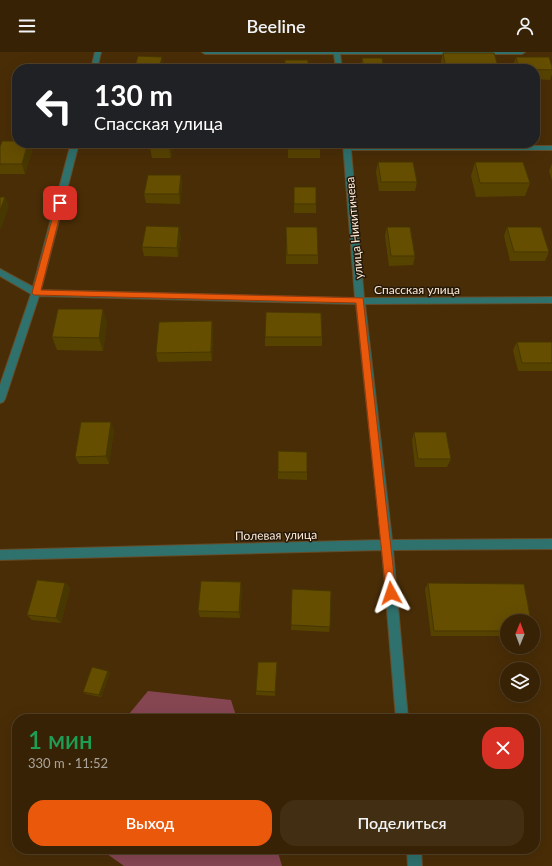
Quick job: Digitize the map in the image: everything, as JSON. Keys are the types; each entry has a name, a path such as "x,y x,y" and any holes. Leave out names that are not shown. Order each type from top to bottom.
{"street":[{"path":"95,64 98,52"},
{"path":"205,52 522,52"},
{"path":"337,52 338,64"},
{"path":"0,399 36,293 74,148"},
{"name":"улица Никитичева","path":"348,148 360,300 387,545 402,714"},
{"path":"540,148 552,148"},
{"name":"Спасская улица","path":"0,272 36,293 360,300 552,300"},
{"name":"Полевая улица","path":"0,555 387,545 552,544"},
{"path":"414,854 415,866"}],"shaded area":[{"path":"148,691 231,700 235,714 129,714"},
{"path":"107,854 278,854 282,866 124,866"}],"building":[{"path":"443,53 494,53 497,64 445,64"},
{"path":"138,56 162,57 160,64 136,64"},
{"path":"516,57 549,57 552,70 540,70 540,64 518,64"},
{"path":"362,58 382,58 383,64 363,64"},
{"path":"285,60 308,60 308,64 285,64"},
{"path":"2,141 12,141 12,148 27,148 22,164 0,164 0,147"},
{"path":"288,148 320,148 320,149"},
{"path":"378,162 413,162 417,182 381,182"},
{"path":"475,162 523,162 530,183 480,183"},
{"path":"148,175 181,175 179,194 144,194"},
{"path":"294,187 316,187 316,204 294,204"},
{"path":"0,197 5,197 0,211"},
{"path":"146,226 179,227 177,248 142,247"},
{"path":"286,227 317,227 318,255 287,255"},
{"path":"387,227 410,227 415,256 391,256"},
{"path":"507,227 541,227 549,252 514,252"},
{"path":"58,309 103,309 99,338 52,337"},
{"path":"266,312 321,313 322,337 265,337"},
{"path":"212,321 211,352 156,353 159,322"},
{"path":"517,342 552,342 552,363 522,363"},
{"path":"81,422 111,422 106,456 75,457"},
{"path":"414,432 446,432 451,459 418,459"},
{"path":"278,451 307,452 307,472 278,472"},
{"path":"37,580 65,583 56,618 27,615"},
{"path":"201,581 241,582 239,612 198,611"},
{"path":"428,583 524,584 530,614 500,614 500,631 434,631"},
{"path":"292,589 331,591 330,627 291,625"},
{"path":"258,662 277,662 275,692 256,691"},
{"path":"92,667 108,671 99,695 83,692"}],"route":[{"path":"60,203 36,293 360,300 391,593"}]}
